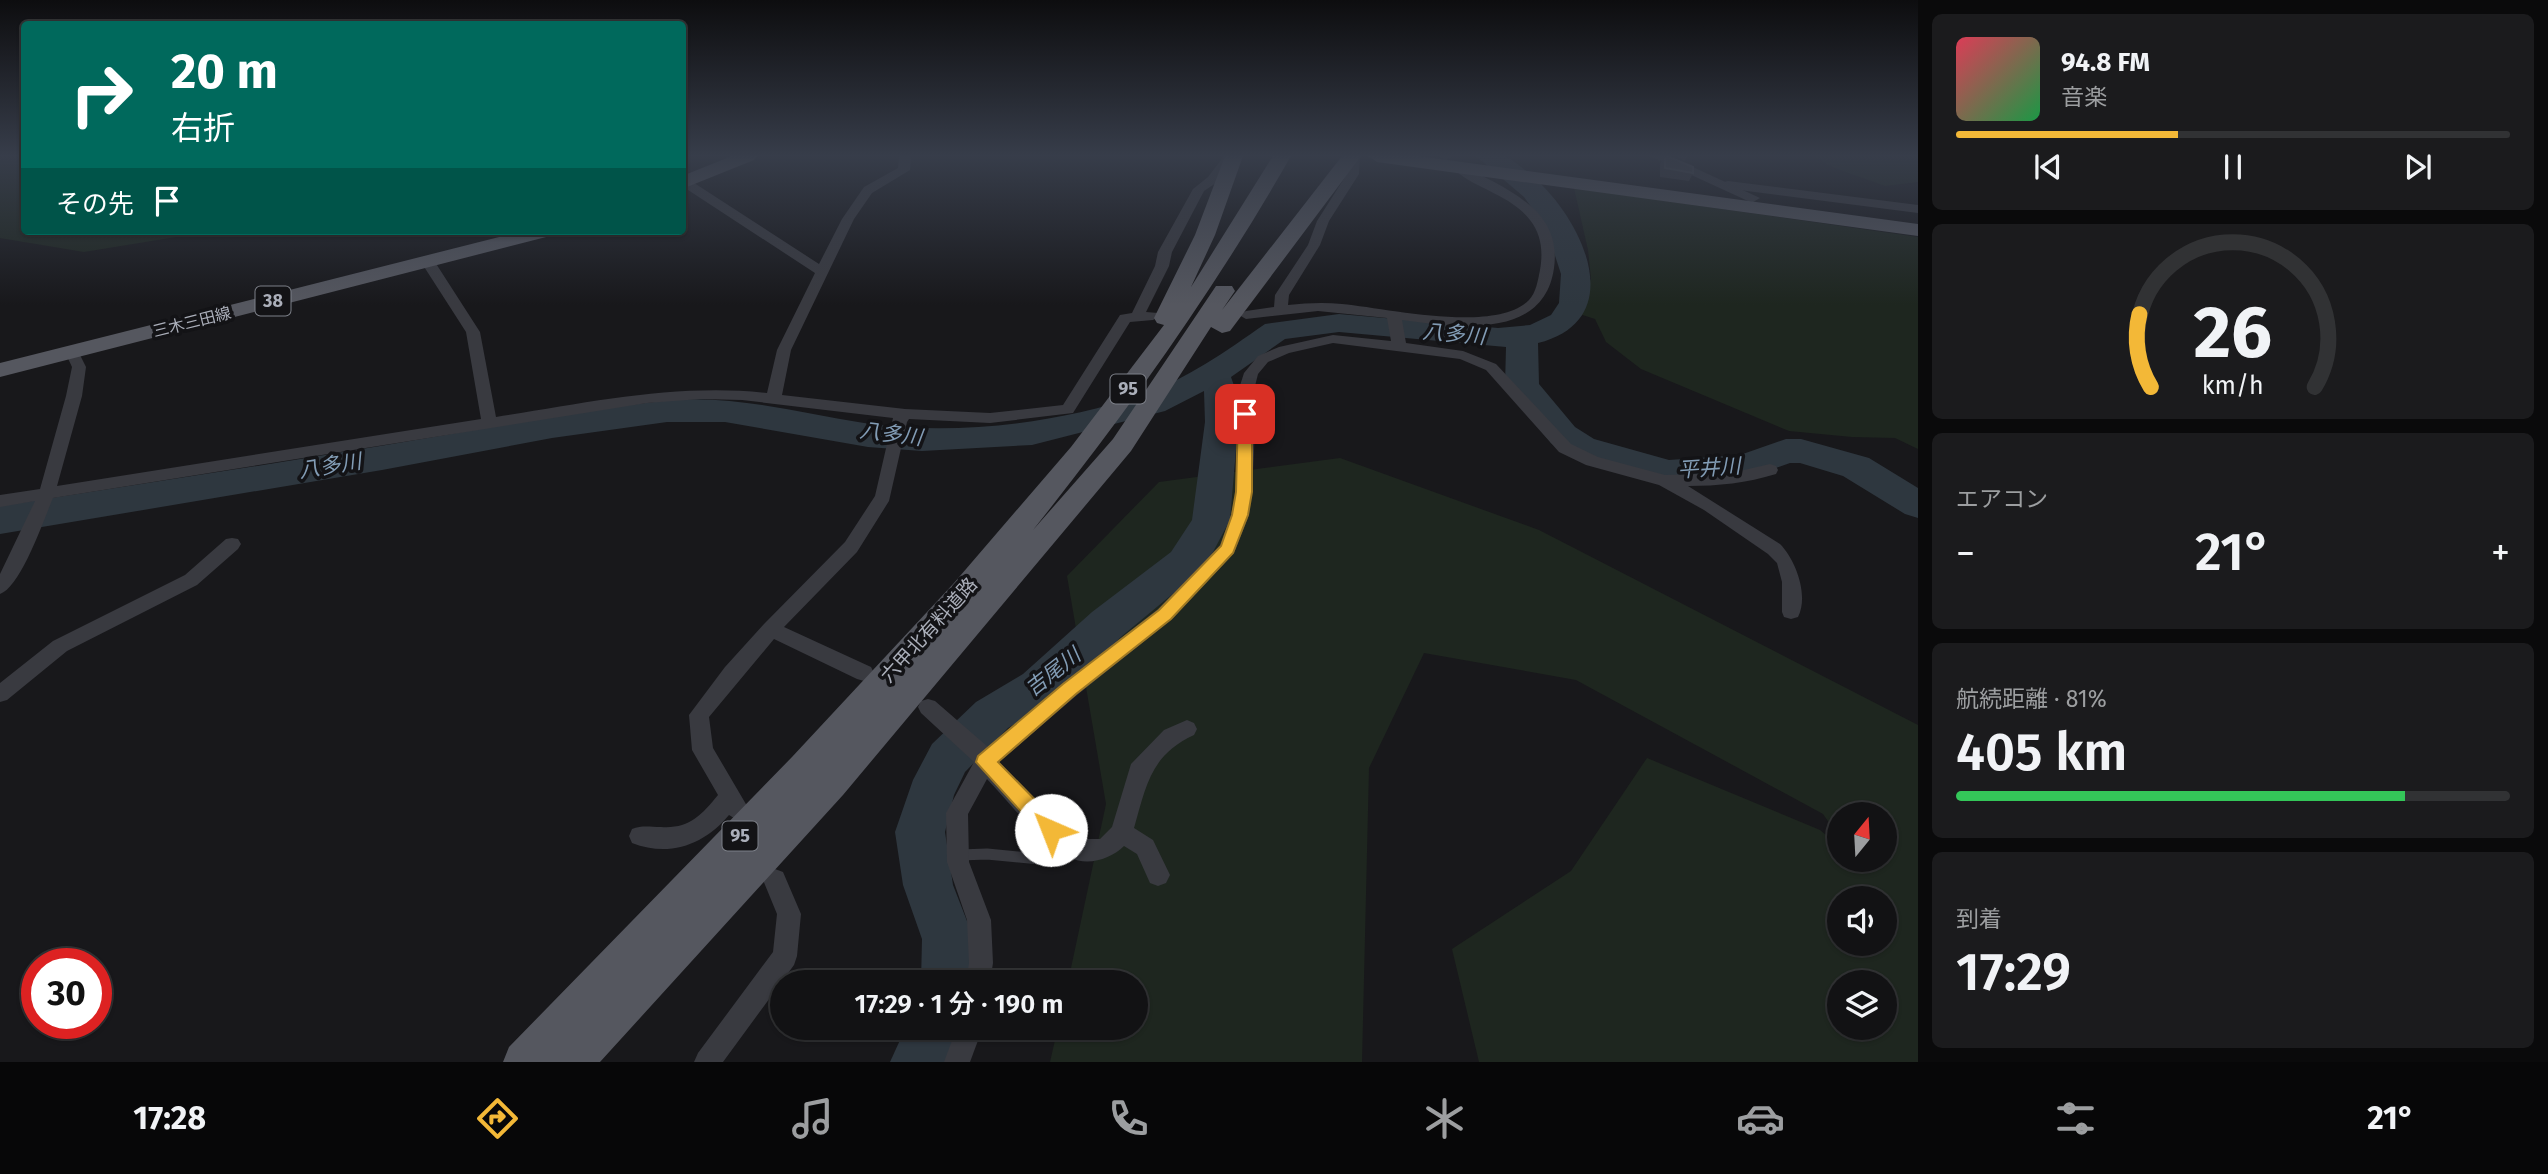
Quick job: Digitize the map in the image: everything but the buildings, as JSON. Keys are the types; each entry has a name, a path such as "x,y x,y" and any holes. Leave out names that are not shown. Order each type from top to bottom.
{"main road":[{"path":"1094,434 1180,290 1215,206"},
{"name":"六甲北有料道路","path":"524,1062 664,918 953,606 1094,434 1198,296 1257,206"},
{"name":"六甲北有料道路","path":"572,1062 831,785 1122,445 1250,251 1268,206"},
{"path":"1161,389 1214,339 1230,312 1314,206"},
{"path":"1753,206 1918,230"},
{"path":"1810,206 1918,220"},
{"name":"三木三田線","path":"0,370 532,235"}],"street":[{"path":"718,206 822,272"},
{"path":"774,398 784,350 848,219 857,206"},
{"path":"0,502 647,398 701,394 774,398 902,418 990,418 1068,409 1125,318 1145,316 1165,252 1190,206"},
{"path":"1281,310 1282,295 1314,245 1323,221 1333,206"},
{"path":"1246,315 1281,310 1339,308 1467,322 1501,320 1533,305 1542,288 1550,254 1541,225 1522,206"},
{"path":"1891,206 1918,209"},
{"path":"428,262 473,332 489,422"},
{"path":"1394,316 1399,347"},
{"path":"980,970 979,920 958,862 957,813 982,757 1165,614 1228,548 1240,515 1244,492 1247,430 1244,398 1251,373 1264,359 1284,350 1333,340 1437,350 1463,355 1491,368 1566,448 1592,461 1665,481 1710,506 1785,560 1791,582 1790,612"},
{"path":"0,587 10,574 46,496 74,396 79,367 72,352"},
{"path":"640,836 677,841 707,826 735,804 703,750 699,715 771,629 851,547 884,497 902,418"},
{"path":"1665,481 1719,479 1770,470"},
{"path":"0,694 60,646 191,580 232,544"},
{"path":"771,629 864,673"},
{"path":"928,707 953,727 1051,830 1077,850 1105,849 1122,833 1139,771 1171,736 1186,729"},
{"path":"1122,833 1145,848 1158,875"},
{"path":"707,1062 785,956 789,914 775,880"},
{"path":"957,1062 965,1040"}],"lane":[{"path":"958,856 987,854 1060,861 1077,850"}],"shaded area":[{"path":"0,206 21,206 21,235 188,235 84,252 0,238"},
{"path":"1578,206 1697,206 1918,237 1918,449 1895,438 1789,431 1641,369 1606,342 1595,319 1567,310 1591,279 1588,250"},
{"path":"1340,458 1539,530 1918,725 1918,1062 1479,1062 1452,949 1571,871 1647,758 1820,830 1827,836 1827,872 1897,872 1897,802 1827,802 1827,820 1823,814 1576,680 1424,653 1369,768 1362,1062 1050,1062 1055,1040 1148,1040 1148,970 1071,970 1106,804 1067,576 1159,482"}],"waterway":[{"name":"八多川","path":"1522,336 1545,331 1562,322 1574,303 1576,290 1572,258 1560,228 1546,206"},
{"name":"八多川","path":"0,520 382,458 552,427 667,411 725,411 868,435 922,439 1032,434 1153,403 1218,371 1276,331 1339,323 1498,338 1522,336"},
{"name":"平井川","path":"1522,336 1522,386 1563,435 1581,447 1669,472 1745,467 1786,451 1801,451 1856,467 1918,505"},
{"name":"吉尾川","path":"948,970 948,939 928,885 920,832 930,795 948,758 992,715 1039,687 1107,624 1185,562 1199,542 1211,520 1222,422 1223,403 1219,384 1212,374"},
{"name":"吉尾川","path":"919,1062 930,1040"}],"route":[{"path":"1051,830 985,762 1070,689 1165,614 1228,548 1240,515 1244,492 1247,430 1245,414"}]}
